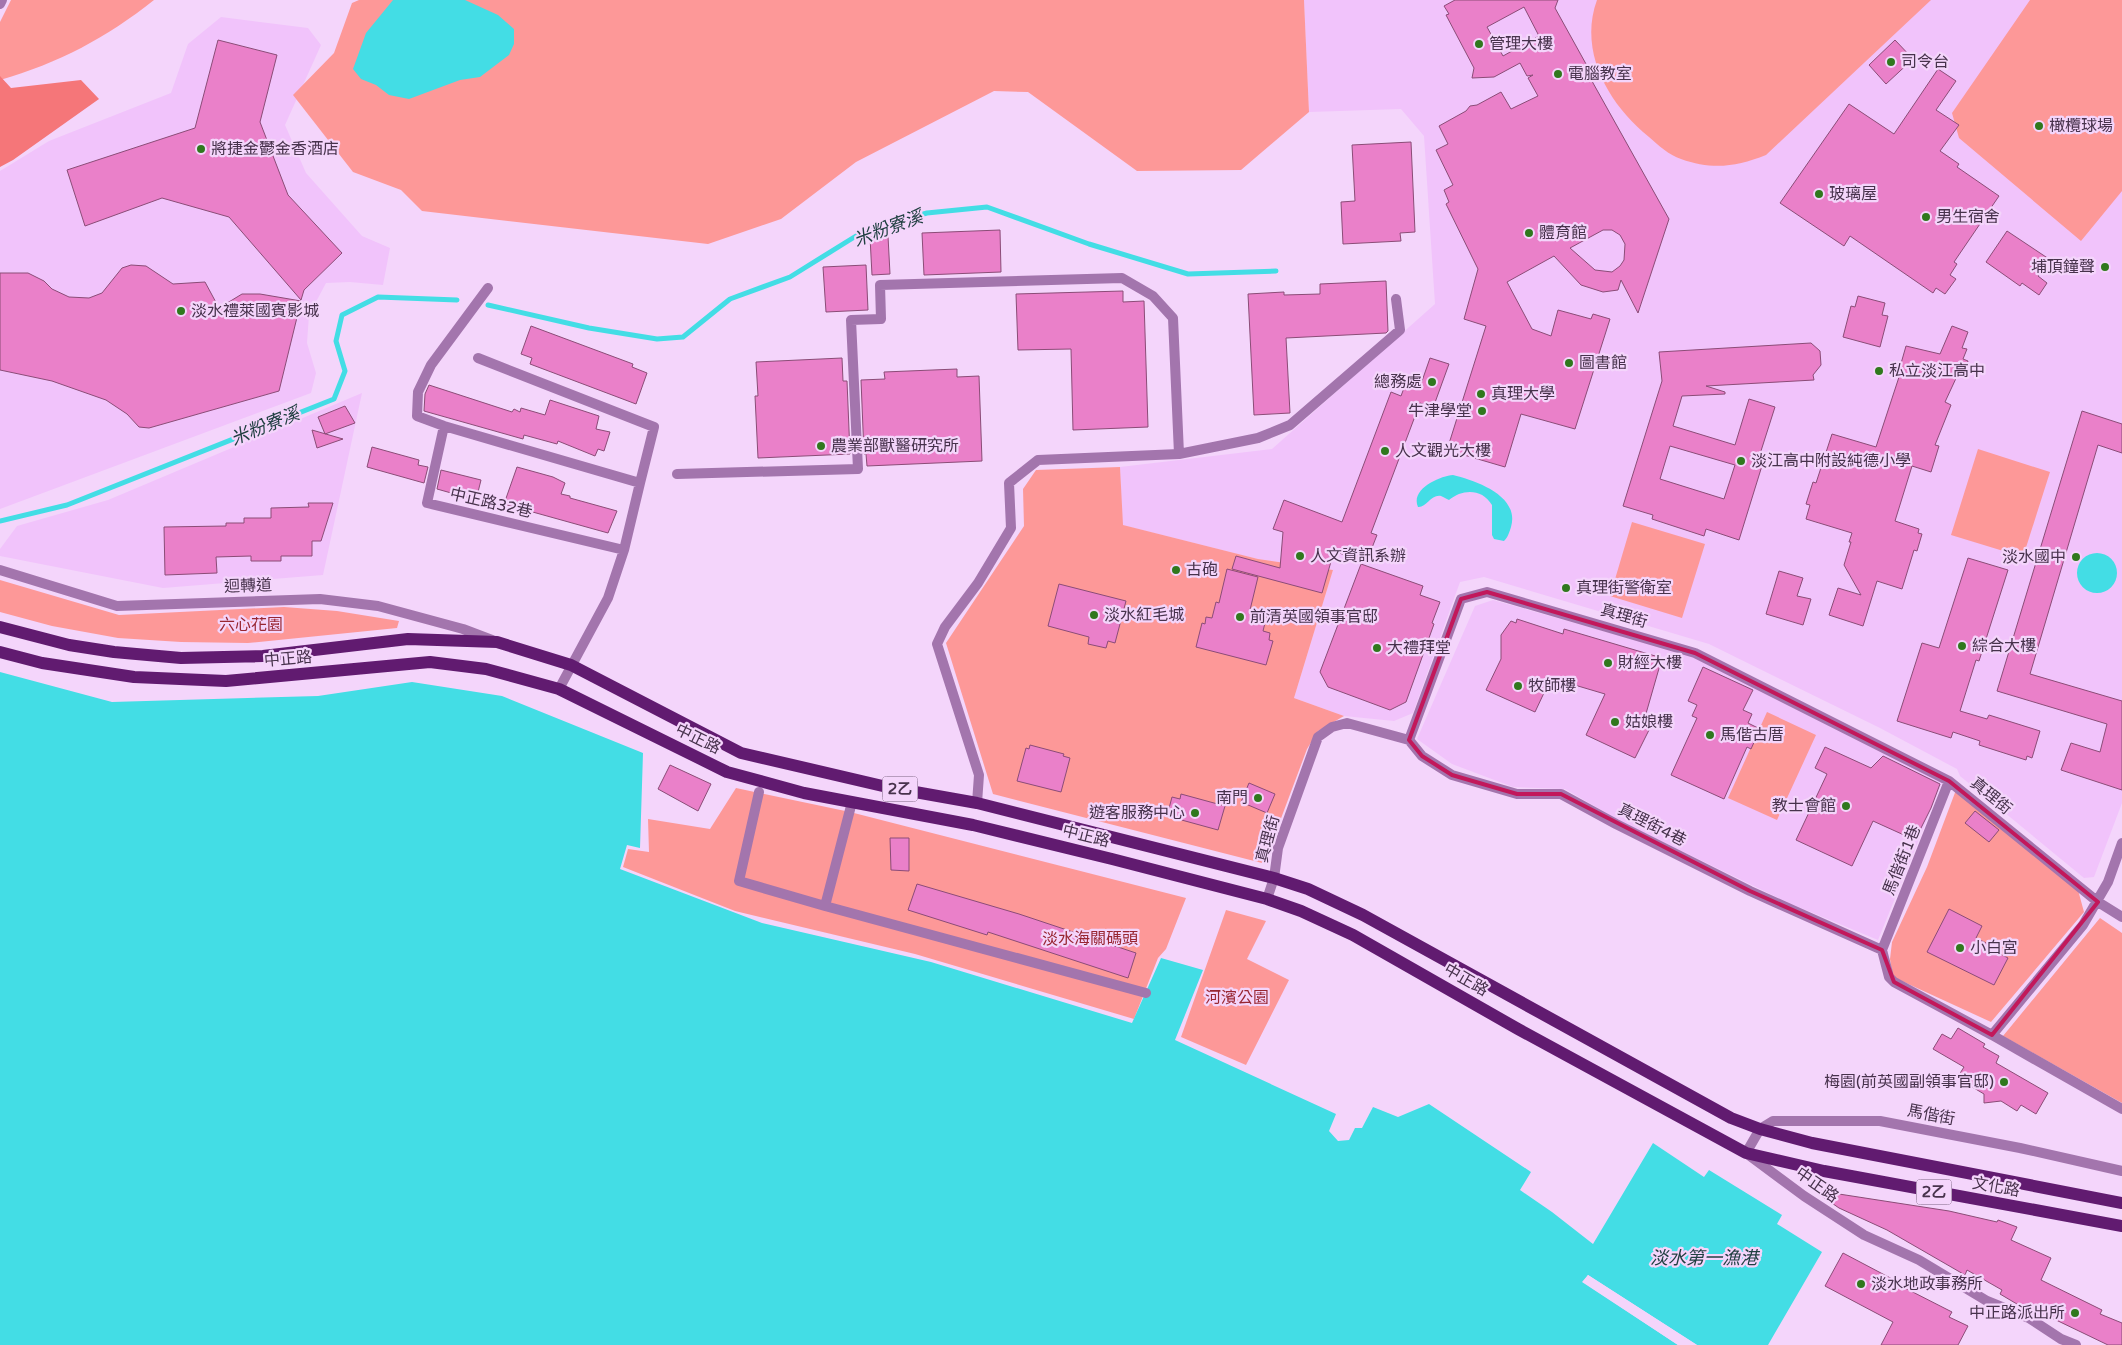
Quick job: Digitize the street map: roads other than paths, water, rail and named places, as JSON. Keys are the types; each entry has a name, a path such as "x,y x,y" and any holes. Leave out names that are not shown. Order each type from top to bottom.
{"main road":[{"name":"中正路","path":"0,627 69,645 114,652 181,658 262,656 408,639 497,642 571,665 741,753 887,786 977,803 1274,878 1308,889 1363,915 1731,1118 1760,1129"},
{"name":"中正路","path":"0,652 42,663 134,678 226,681 430,662 486,670 559,689 727,772 804,793 973,825 1267,899 1301,911 1353,935 1518,1029 1746,1153"},
{"name":"文化路","path":"1760,1129 1812,1143 2122,1202"},
{"name":"文化路","path":"1746,1153 1824,1172 2122,1226"}],"street":[{"path":"0,4 2,0"},
{"path":"677,474 858,469 851,320 881,319 880,285 1122,278 1153,296 1173,318 1179,454"},
{"path":"488,288 431,365 418,392 417,416 444,426 640,483"},
{"path":"977,803 979,775 938,644 946,627 978,583 1011,528 1009,483 1038,460 1179,454 1258,438 1290,425 1400,330 1396,299"},
{"path":"478,358 654,427 624,550 608,598 559,689"},
{"name":"中正路32巷","path":"444,426 427,503 624,550"},
{"name":"迴轉道","path":"0,570 117,606 320,599 378,606 464,629 497,642"},
{"name":"真理街","path":"1267,899 1274,878 1278,848 1318,737 1332,727 1348,723 1409,740 1461,599 1487,592 1695,652 1949,781 2098,902 2122,918"},
{"name":"真理街4巷","path":"1409,740 1422,756 1452,775 1517,794 1561,794 1616,824 1750,890 1882,950"},
{"name":"馬偕街1巷","path":"1882,950 1949,781"},
{"path":"759,792 739,881 1146,993"},
{"path":"825,906 852,802"},
{"path":"1992,1035 2083,925 2108,882 2122,843"},
{"path":"1882,950 1889,976 1894,982 2122,1109"},
{"name":"馬偕街","path":"1760,1129 1773,1121 1880,1121 2020,1148 2122,1171"},
{"path":"1746,1153 1760,1129"},
{"name":"中正路","path":"1746,1153 1804,1196 1864,1235 1919,1260 1987,1301 2029,1318 2061,1339 2076,1345"}],"water":[{"path":"393,0 465,0 498,15 514,29 514,44 509,55 480,77 460,80 409,99 389,95 376,85 361,79 353,69 366,33"},
{"path":"1453,475 1484,486 1503,499 1509,507 1512,516 1511,527 1504,541 1494,539 1492,535 1492,505 1488,499 1477,493 1466,492 1449,500 1437,496 1421,507 1418,507 1418,495 1422,489 1434,481"},
{"path":"2097,553 2111,559 2117,573 2111,587 2097,593 2083,587 2077,573 2083,559"},
{"name":"淡水第一漁港","path":"0,672 112,702 318,696 412,682 502,696 643,753 640,848 627,845 620,869 762,923 931,962 1132,1023 1161,958 1203,970 1175,1040 1336,1114 1329,1131 1338,1141 1349,1140 1355,1128 1362,1128 1373,1107 1398,1117 1429,1104 1531,1172 1520,1190 1593,1244 1653,1143 1704,1177 1709,1170 1782,1215 1777,1224 1822,1252 1768,1345 1697,1345 1588,1275 1583,1282 1678,1345 0,1345"}],"waterway":[{"name":"米粉寮溪","path":"488,305 589,328 657,339 683,337 730,299 790,277 856,236 883,225 927,213 987,207 1089,244 1188,274 1276,271"},
{"name":"米粉寮溪","path":"0,521 67,505 334,399 345,371 336,341 342,315 378,297 457,300"}],"place":[{"name":"管理大樓","path":"1479,44"},
{"name":"司令台","path":"1891,62"},
{"name":"電腦教室","path":"1558,74"},
{"name":"橄欖球場","path":"2039,126"},
{"name":"將捷金鬱金香酒店","path":"201,149"},
{"name":"玻璃屋","path":"1819,194"},
{"name":"男生宿舍","path":"1926,217"},
{"name":"體育館","path":"1529,233"},
{"name":"埔頂鐘聲","path":"2105,267"},
{"name":"淡水禮萊國賓影城","path":"181,311"},
{"name":"圖書館","path":"1569,363"},
{"name":"私立淡江高中","path":"1879,371"},
{"name":"總務處","path":"1432,382"},
{"name":"真理大學","path":"1481,394"},
{"name":"牛津學堂","path":"1482,411"},
{"name":"農業部獸醫研究所","path":"821,446"},
{"name":"人文觀光大樓","path":"1385,451"},
{"name":"淡江高中附設純德小學","path":"1741,461"},
{"name":"人文資訊系辦","path":"1300,556"},
{"name":"淡水國中","path":"2076,557"},
{"name":"古砲","path":"1176,570"},
{"name":"真理街警衛室","path":"1566,588"},
{"name":"淡水紅毛城","path":"1094,615"},
{"name":"前清英國領事官邸","path":"1240,617"},
{"name":"綜合大樓","path":"1962,646"},
{"name":"大禮拜堂","path":"1377,648"},
{"name":"財經大樓","path":"1608,663"},
{"name":"牧師樓","path":"1518,686"},
{"name":"姑娘樓","path":"1615,722"},
{"name":"馬偕古厝","path":"1710,735"},
{"name":"南門","path":"1258,798"},
{"name":"教士會館","path":"1846,806"},
{"name":"遊客服務中心","path":"1195,813"},
{"name":"小白宮","path":"1960,948"},
{"name":"梅園(前英國副領事官邸)","path":"2004,1082"},
{"name":"淡水地政事務所","path":"1861,1284"},
{"name":"中正路派出所","path":"2075,1313"}],"park label":[{"name":"六心花園","path":"251,625"},
{"name":"淡水海關碼頭","path":"1090,939"},
{"name":"河濱公園","path":"1237,998"}]}
